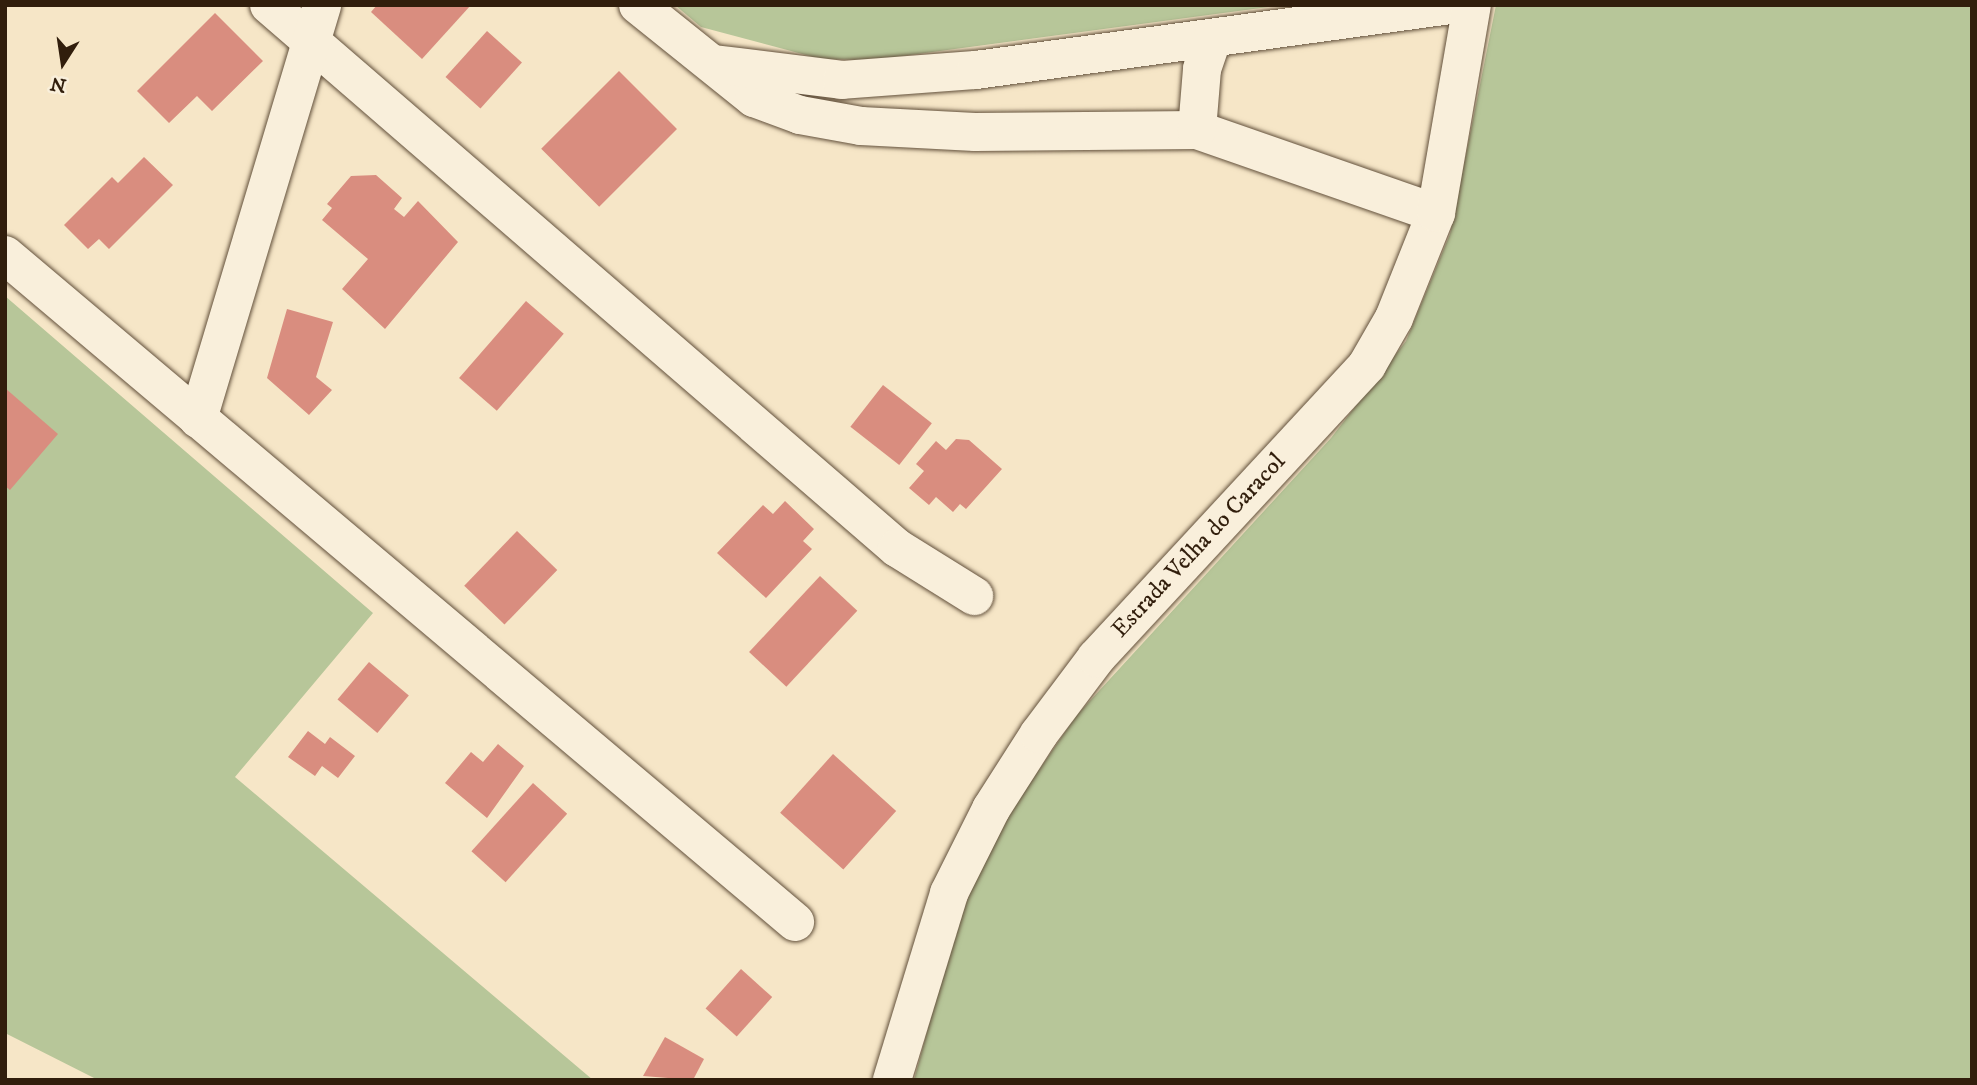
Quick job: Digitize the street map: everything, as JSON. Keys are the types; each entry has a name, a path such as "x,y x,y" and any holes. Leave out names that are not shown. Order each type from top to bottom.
{"street":[{"path":"269,5 897,548 974,596"},
{"path":"198,419 322,5"},
{"path":"638,5 708,64 754,98 800,115 861,126 975,132 1197,130 1436,213"},
{"path":"708,64 842,80 976,70 1212,40 1453,5"},
{"name":"Estrada Velha do Caracol","path":"892,1080 928,951 991,809 1096,658 1367,365 1417,268 1436,213 1472,5"},
{"path":"1197,130 1202,69 1212,40"},
{"path":"5,255 795,922"}],"green space":[{"path":"675,5 1284,5 873,60 821,59 701,27"},
{"path":"1496,5 1972,5 1972,1080 914,1080 949,951 977,874 1019,799 1076,716 1331,438 1406,341 1450,234"},
{"path":"5,296 373,613 235,777 593,1080 98,1080 5,1033"}],"building":[{"path":"377,5 471,5 422,59 371,12"},
{"path":"215,13 263,61 212,111 197,96 169,123 137,91"},
{"path":"487,31 522,62 480,109 446,77"},
{"path":"619,71 677,129 599,207 541,149"},
{"path":"144,157 173,185 109,249 99,239 88,249 64,225 112,177 118,183"},
{"path":"376,175 402,198 394,209 404,217 418,201 458,242 385,329 342,289 368,259 322,220 332,208 327,204 351,176"},
{"path":"526,301 564,334 497,411 459,378"},
{"path":"287,309 333,322 316,377 332,390 309,415 267,378"},
{"path":"883,385 932,423 899,465 850,427"},
{"path":"5,388 58,434 10,490 5,486"},
{"path":"956,439 969,440 1002,469 966,509 960,504 953,512 936,497 929,505 909,488 924,471 916,464 936,441 946,450"},
{"path":"785,501 814,529 803,541 812,549 766,598 717,553 763,505 773,514"},
{"path":"517,531 557,570 504,625 464,586"},
{"path":"820,576 857,611 786,687 749,652"},
{"path":"369,662 409,695 377,733 338,700"},
{"path":"308,731 325,744 330,737 355,756 338,778 322,766 315,776 288,757"},
{"path":"498,744 524,766 487,818 445,783 471,752 483,762"},
{"path":"833,754 896,811 843,870 780,813"},
{"path":"533,783 567,814 506,882 471,851"},
{"path":"741,969 772,997 737,1036 706,1008"},
{"path":"665,1037 704,1059 693,1080 643,1076"}]}
